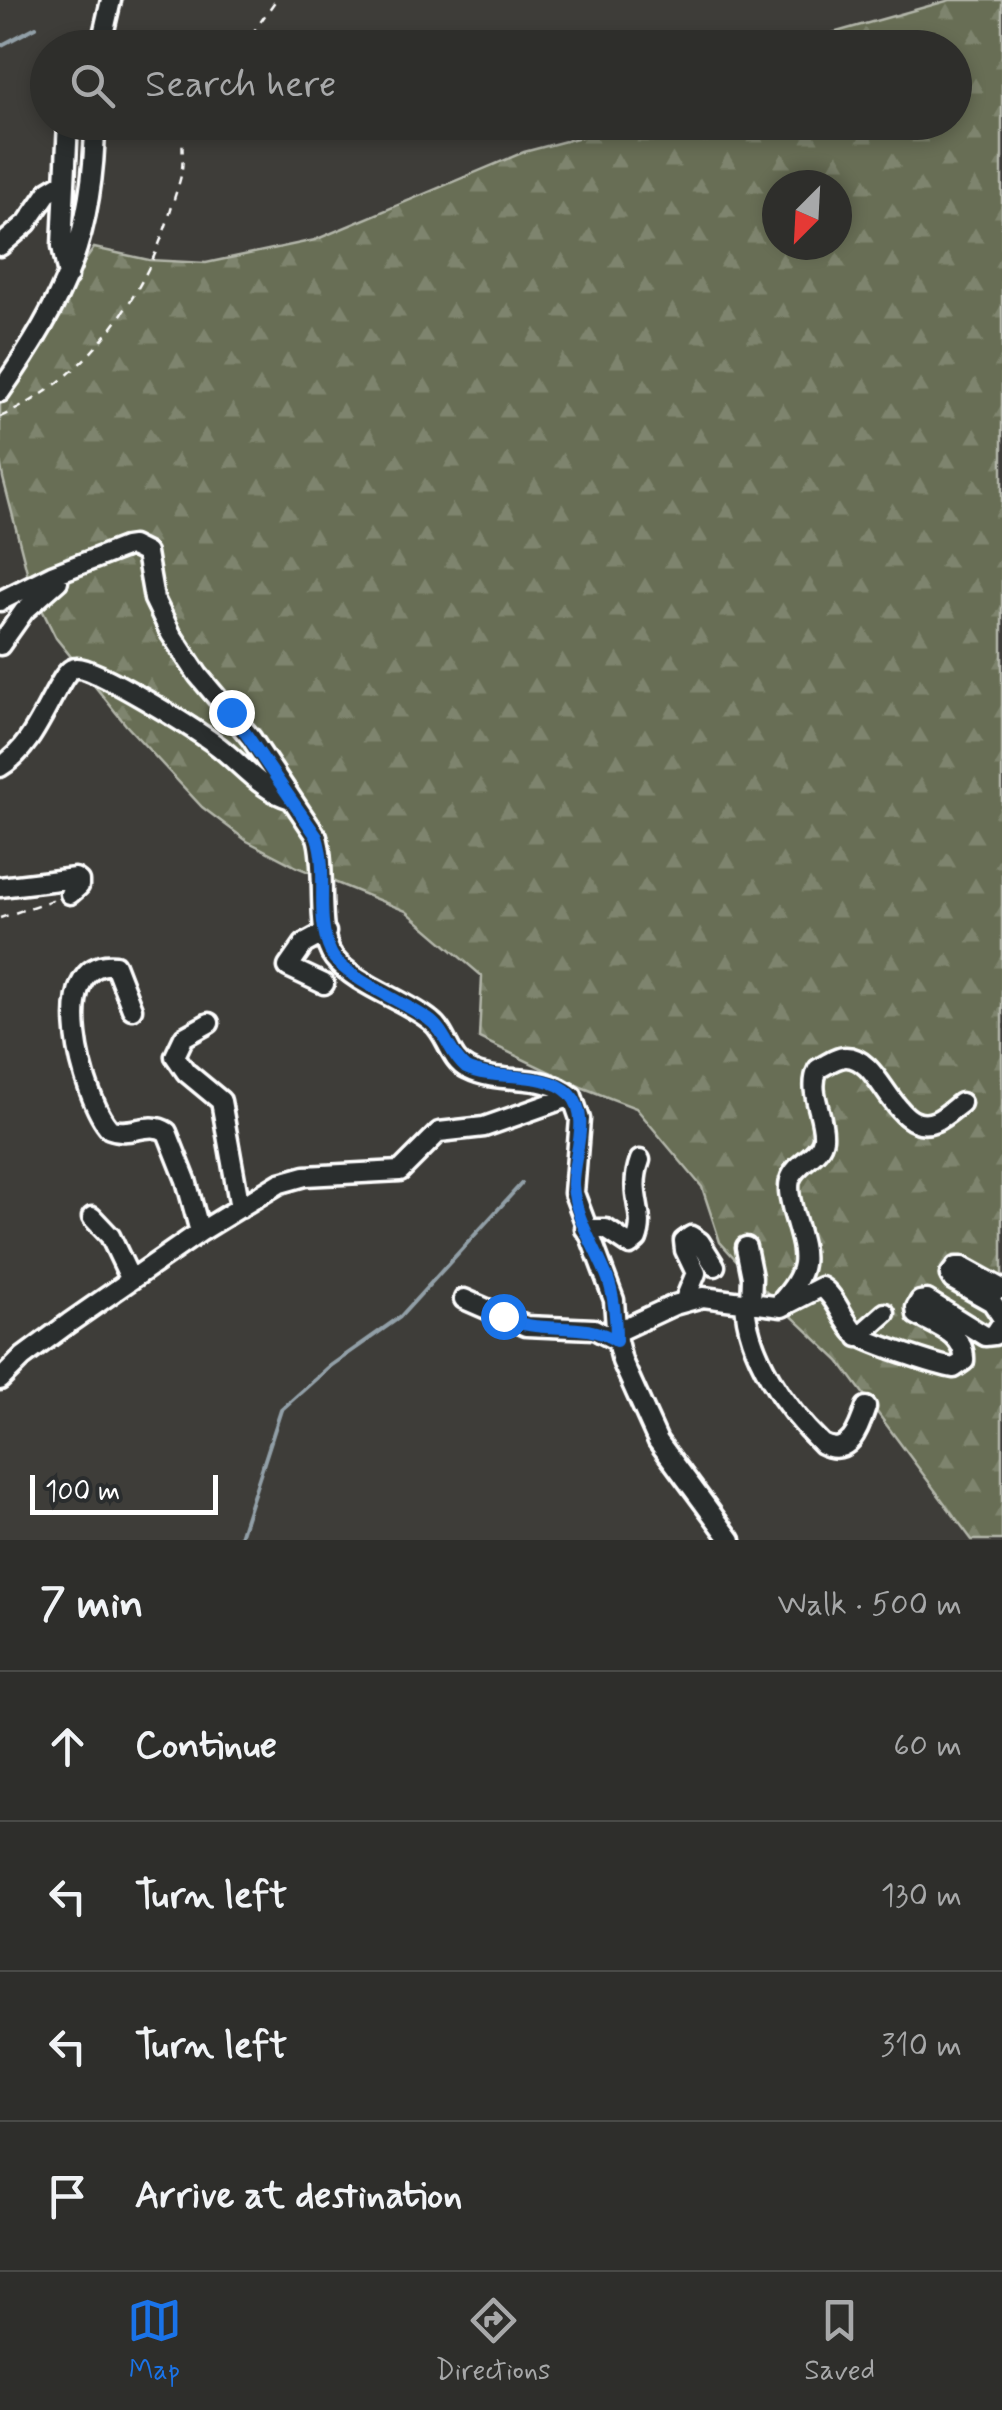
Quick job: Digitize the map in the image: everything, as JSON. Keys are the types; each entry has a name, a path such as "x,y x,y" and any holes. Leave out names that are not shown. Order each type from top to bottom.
{"street":[{"path":"104,30 111,0"},
{"path":"67,140 62,246 68,276"},
{"path":"0,392 51,312 68,276 88,212 94,140"},
{"path":"0,246 26,224 49,190 64,182"},
{"path":"0,601 125,548 132,546 146,553 154,599 171,634 198,675 251,738 320,846 330,952 383,994 432,1021 466,1068 557,1086 572,1096 580,1119 573,1181 585,1229 614,1300 616,1336 632,1388 658,1441 731,1540"},
{"path":"0,644 24,610 74,568"},
{"path":"0,766 24,747 64,677 70,670 81,668 206,737 266,787 292,799"},
{"path":"0,887 74,878 80,883 70,894"},
{"path":"324,984 288,967 304,944 326,932"},
{"path":"132,1009 116,965 105,964 85,978 75,1004 83,1077 110,1129 126,1132 159,1126 168,1132 200,1232"},
{"path":"209,1023 184,1038 175,1056 186,1072 221,1101 240,1208"},
{"path":"776,1307 797,1284 805,1268 789,1188 796,1168 819,1148 823,1138 814,1080 818,1070 842,1058 855,1058 914,1122 936,1121 961,1103"},
{"path":"0,1380 23,1357 200,1232 293,1178 400,1171 439,1132 484,1127 572,1096"},
{"path":"585,1229 606,1229 630,1245 638,1239 640,1222 633,1188 640,1160"},
{"path":"92,1216 110,1236 131,1280"},
{"path":"684,1302 696,1277 684,1241 689,1236 696,1238 715,1266"},
{"path":"746,1247 752,1277 748,1329 767,1372 822,1444 836,1448 847,1445 866,1407"},
{"path":"464,1299 526,1326 594,1329 616,1336 684,1302 703,1297 776,1307 822,1287 828,1290 858,1336 954,1368 964,1360 964,1351 950,1333 917,1315 920,1301 926,1300 985,1336 994,1335 1002,1320 992,1302 950,1275 960,1266 1002,1289"},
{"path":"858,1336 885,1313"}],"path":[{"path":"255,30 276,0"},
{"path":"0,416 26,405 81,364 133,301 171,213 182,170 182,140"},
{"path":"0,918 70,894"}],"green space":[{"path":"950,0 1002,0 1002,1540 972,1540 839,1361 720,1242 702,1187 636,1108 581,1087 479,1038 482,976 406,911 297,867 247,841 202,807 126,725 56,638 31,587 3,478 0,384 94,248 149,260 206,263 315,240 524,152 570,140 972,140 972,30 843,30"}],"waterway":[{"path":"30,30 36,27"},
{"path":"0,46 30,30"},
{"path":"239,1540 281,1410 329,1367 400,1317 522,1183"}],"route":[{"path":"231,712 317,837 322,856 326,932 333,958 383,994 432,1021 466,1068 557,1086 577,1104 580,1119 574,1193 614,1300 616,1341 594,1329 526,1326 503,1316"}]}
